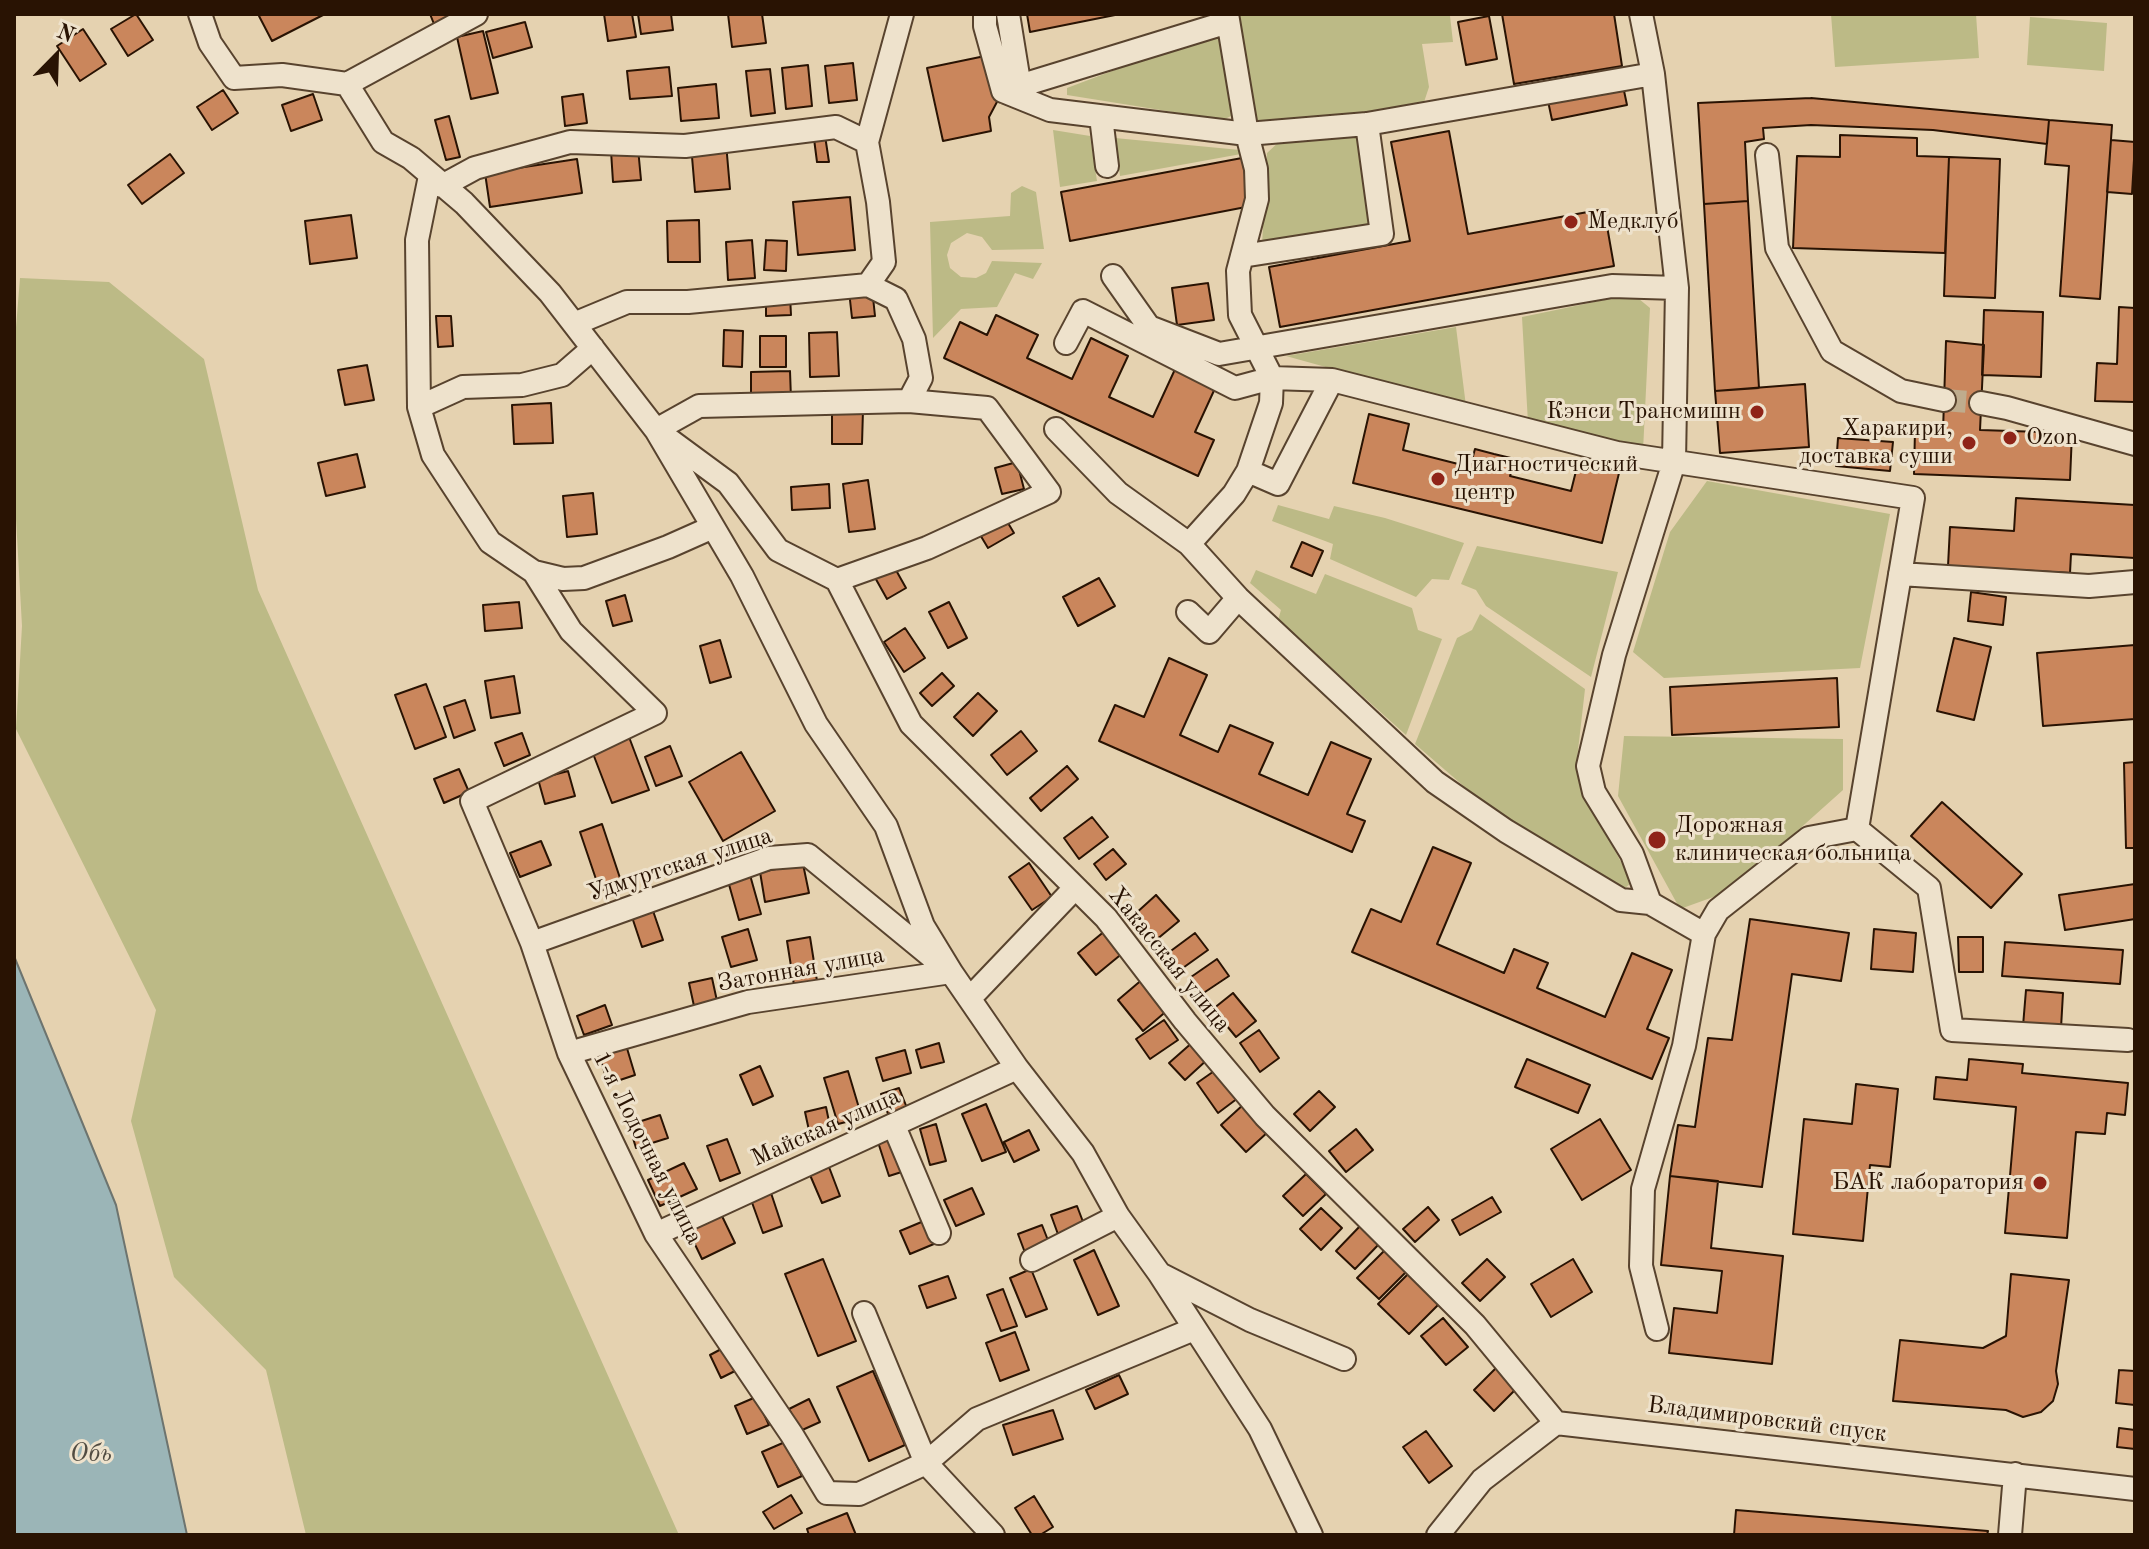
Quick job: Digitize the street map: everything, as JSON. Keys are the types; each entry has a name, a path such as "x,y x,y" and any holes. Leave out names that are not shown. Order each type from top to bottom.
{"street":[{"path":"200,14 210,43 234,78 282,75 347,84 476,14"},
{"path":"868,285 884,262 878,202 867,142 902,14"},
{"path":"985,14 985,26 1012,89 1050,110 1247,134 1367,124 1653,74"},
{"path":"1008,14 1012,89"},
{"path":"1641,14 1653,74 1677,288 1674,462 1614,655 1588,766 1594,792 1632,854 1650,903"},
{"path":"1012,89 1227,18 1256,169 1257,199 1238,271 1240,315 1272,378 1271,403 1248,471 1234,494 1189,544"},
{"path":"347,84 383,142 411,158 475,214 550,293 656,430 742,576 816,724 886,826 923,926 1017,1068 1083,1153 1118,1216 1159,1273 1260,1429 1311,1535"},
{"path":"1101,117 1107,166"},
{"path":"1242,256 1382,234 1367,124"},
{"path":"436,181 570,142 685,146 836,127 867,142"},
{"path":"1767,155 1777,248 1832,351 1901,391 1944,400"},
{"path":"436,181 417,240 419,407 433,455 490,542 534,572 563,579 584,578 713,527"},
{"path":"1113,276 1149,327 1219,354 1612,286 1677,288"},
{"path":"574,324 627,302 688,302 868,285 896,299 914,339 921,378 909,401"},
{"path":"1066,343 1083,311 1235,388 1272,378 1332,380 1617,453 1913,498 1857,829"},
{"path":"419,407 463,387 522,385 562,375 593,348"},
{"path":"1248,471 1278,484 1332,380"},
{"path":"909,401 987,408 1049,492 927,548 837,580 778,550 728,483 656,430 699,406 909,401"},
{"path":"1981,403 2135,444"},
{"path":"1056,429 1118,493 1189,544 1238,598 1435,782 1506,831 1621,900 1650,903 1704,934"},
{"name":"1-я Лодочная улица","path":"534,572 571,631 655,713 472,801 532,943 569,1053 656,1234 792,1435 827,1493 859,1494 926,1463"},
{"path":"1900,574 2089,586 2135,582"},
{"name":"Хакасская улица","path":"837,580 911,724 1106,918 1185,1021 1265,1116 1475,1325 1556,1423"},
{"path":"1188,612 1209,632 1238,598"},
{"path":"1657,1329 1641,1266 1643,1189 1684,1046 1704,934 1718,910 1809,838 1857,829 1929,888 1952,1030 2128,1040"},
{"name":"Удмуртская улица","path":"532,943 769,858 808,855 951,972"},
{"path":"970,998 1075,888"},
{"name":"Затонная улица","path":"569,1053 748,1002 951,972"},
{"name":"Майская улица","path":"656,1234 1017,1068"},
{"path":"894,1126 939,1233"},
{"path":"1032,1260 1118,1216"},
{"path":"1159,1273 1250,1320 1344,1359"},
{"path":"864,1313 926,1463 993,1535"},
{"path":"926,1463 977,1419 1194,1329"},
{"path":"1438,1535 1482,1480 1556,1423"},
{"name":"Владимировский спуск","path":"1556,1423 2135,1489"},
{"path":"2010,1535 2015,1474"}],"shaded area":[{"path":"1241,14 1458,14 1450,16 1453,42 1422,44 1429,87 1424,102 1265,128 1251,118 1236,22"},
{"path":"1831,14 1976,14 1979,58 1835,67"},
{"path":"2030,17 2107,23 2104,71 2027,65"},
{"path":"1213,33 1224,40 1235,114 1223,120 1067,95 1067,88"},
{"path":"1053,130 1090,136 1097,181 1060,187"},
{"path":"1357,137 1369,222 1365,233 1262,245 1267,153 1281,140"},
{"path":"1115,138 1240,150 1241,154 1120,176"},
{"path":"1022,186 1036,192 1044,249 992,250 982,237 967,233 951,243 947,255 950,268 961,277 976,278 986,273 992,261 1042,263 1033,279 1015,273 997,307 961,309 933,338 930,222 1010,216 1011,193"},
{"path":"20,278 109,282 204,359 258,590 679,1535 306,1535 266,1370 174,1277 131,1121 156,1010 16,729 22,626 14,483 14,352"},
{"path":"1633,294 1650,308 1643,451 1528,423 1522,317"},
{"path":"1456,327 1466,406 1286,356"},
{"path":"1707,481 1890,514 1860,668 1664,678 1633,652 1670,532"},
{"path":"1278,505 1329,519 1334,506 1385,518 1464,543 1449,580 1432,579 1416,597 1330,559 1333,544 1272,521"},
{"path":"1477,546 1618,572 1591,677 1486,606 1476,590 1461,584"},
{"path":"1256,570 1316,594 1325,574 1412,608 1418,630 1442,639 1406,735 1278,620 1281,610 1250,583"},
{"path":"1480,614 1585,689 1576,768 1581,789 1632,882 1624,889 1489,808 1415,744 1457,638 1472,630"},
{"path":"1624,736 1843,739 1843,790 1730,891 1680,909 1618,796"}],"water":[{"name":"Обь","path":"14,956 116,1205 187,1535 14,1535"}],"building":[{"path":"136,14 153,40 128,56 111,29"},
{"path":"325,14 272,41 259,16"},
{"path":"430,14 455,14 434,24"},
{"path":"604,14 632,14 636,37 608,41"},
{"path":"638,14 671,14 673,30 641,34"},
{"path":"728,14 762,14 766,43 732,47"},
{"path":"1027,14 1120,14 1030,32"},
{"path":"1502,14 1614,14 1622,66 1514,84"},
{"path":"1489,16 1497,59 1466,65 1458,22"},
{"path":"525,22 532,47 493,58 486,32"},
{"path":"83,29 106,64 80,81 57,46"},
{"path":"483,31 498,93 471,99 457,37"},
{"path":"985,56 998,100 989,117 991,131 943,141 927,68"},
{"path":"853,63 857,100 829,103 825,66"},
{"path":"808,65 812,106 786,109 782,68"},
{"path":"669,67 672,96 630,99 627,71"},
{"path":"770,69 775,113 751,116 746,71"},
{"path":"716,84 719,118 681,121 678,88"},
{"path":"1623,86 1627,105 1552,120 1548,101"},
{"path":"223,90 238,113 212,130 197,107"},
{"path":"313,94 322,120 291,131 282,105"},
{"path":"583,94 587,123 565,126 562,97"},
{"path":"1811,98 2049,120 2047,144 1933,130 1811,125 1763,128 1764,139 1745,142 1748,201 1704,204 1698,103"},
{"path":"449,116 460,157 446,160 435,120"},
{"path":"2049,120 2112,125 2100,299 2060,296 2069,166 2045,164"},
{"path":"824,129 829,162 817,162 813,131"},
{"name":"Медклуб","path":"1449,131 1468,234 1604,209 1614,266 1280,327 1269,267 1410,241 1391,142"},
{"path":"1840,135 1917,138 1917,156 1949,157 1945,253 1793,248 1797,156 1840,157"},
{"path":"2111,140 2135,142 2132,194 2107,192"},
{"path":"726,143 730,189 695,192 691,145"},
{"path":"638,148 641,180 613,182 611,151"},
{"path":"170,154 184,173 142,204 128,185"},
{"path":"1949,157 2000,159 1995,298 1944,296"},
{"path":"1242,158 1251,206 1070,241 1061,192"},
{"path":"577,159 582,193 490,207 485,173"},
{"path":"850,197 855,250 798,255 793,202"},
{"path":"1748,201 1759,388 1715,391 1704,204"},
{"path":"351,215 357,258 310,264 305,221"},
{"path":"699,220 700,262 668,262 667,221"},
{"path":"752,240 755,278 728,280 726,242"},
{"path":"766,240 787,241 786,271 764,270"},
{"path":"1208,283 1214,320 1177,325 1172,288"},
{"path":"872,288 875,316 852,318 849,291"},
{"path":"766,296 790,296 791,315 766,316"},
{"path":"2119,307 2135,308 2135,402 2095,401 2097,363 2117,364"},
{"path":"1984,310 2043,312 2041,377 1982,375"},
{"path":"996,315 1038,335 1027,358 1072,379 1091,338 1128,356 1109,397 1153,417 1177,365 1217,384 1195,432 1214,440 1198,476 944,358 960,322 987,335"},
{"path":"436,316 451,316 453,346 438,347"},
{"path":"724,330 743,331 742,367 723,366"},
{"path":"837,332 839,376 810,377 809,333"},
{"path":"760,336 786,336 786,367 760,367"},
{"path":"1946,341 1984,345 1980,430 2072,433 2070,480 1914,474 1915,430 1943,431"},
{"path":"367,365 374,400 345,405 338,370"},
{"path":"790,371 791,399 751,400 751,372"},
{"path":"1805,384 1809,447 1720,453 1715,391"},
{"path":"551,403 553,443 514,444 512,405"},
{"path":"832,410 863,410 862,444 832,444"},
{"name":"Диагностический центр","path":"1369,414 1409,424 1403,450 1470,467 1475,449 1515,459 1510,476 1571,491 1579,459 1620,469 1602,543 1353,483"},
{"path":"1838,438 1893,442 1890,471 1836,466"},
{"path":"357,454 365,487 326,496 318,463"},
{"path":"1017,462 1024,489 1002,494 995,468"},
{"path":"868,480 875,529 849,532 843,484"},
{"path":"829,484 830,508 792,510 791,487"},
{"path":"593,493 597,534 567,537 563,496"},
{"path":"2016,498 2135,505 2135,558 2071,554 2070,573 1948,566 1950,527 2014,531"},
{"path":"1002,513 1014,533 988,548 976,528"},
{"path":"1302,542 1323,551 1312,576 1291,567"},
{"path":"892,563 906,588 887,599 873,574"},
{"path":"1099,578 1115,606 1078,626 1063,597"},
{"path":"1971,592 2006,597 2003,625 1968,621"},
{"path":"625,595 632,621 613,626 606,601"},
{"path":"519,602 522,628 485,631 483,605"},
{"path":"949,602 967,638 948,648 929,612"},
{"path":"905,628 925,658 904,672 884,642"},
{"path":"1954,638 1991,647 1974,720 1937,711"},
{"path":"720,640 731,677 710,683 700,646"},
{"path":"2135,645 2135,719 2043,726 2037,653"},
{"path":"1169,658 1207,675 1180,735 1218,752 1230,725 1273,743 1259,774 1308,795 1331,742 1371,759 1347,814 1365,821 1352,852 1099,741 1115,705 1144,717"},
{"path":"942,673 954,686 932,706 920,693"},
{"path":"514,676 520,713 491,718 485,681"},
{"path":"1837,678 1839,727 1672,735 1670,687"},
{"path":"426,684 446,737 415,749 395,695"},
{"path":"978,693 997,711 973,736 954,717"},
{"path":"465,700 475,730 454,738 444,707"},
{"path":"1021,731 1037,751 1007,775 991,755"},
{"path":"522,733 530,755 504,766 495,743"},
{"path":"629,737 649,790 612,803 592,751"},
{"path":"670,746 682,776 656,786 645,757"},
{"path":"741,752 775,811 723,841 689,782"},
{"path":"2135,762 2135,848 2126,848 2124,763"},
{"path":"1067,766 1078,779 1041,811 1030,798"},
{"path":"459,769 469,792 444,803 434,779"},
{"path":"568,771 575,796 545,804 538,779"},
{"path":"1942,802 2022,874 1991,908 1911,836"},
{"path":"1092,817 1108,837 1079,859 1064,838"},
{"path":"602,824 622,884 600,891 580,832"},
{"path":"541,841 551,865 520,877 510,853"},
{"path":"1433,847 1471,863 1437,944 1504,973 1514,949 1548,963 1537,988 1605,1017 1632,953 1672,970 1647,1029 1669,1038 1652,1079 1352,952 1371,909 1401,922"},
{"path":"1113,849 1126,864 1106,880 1094,864"},
{"path":"1029,863 1052,897 1032,910 1009,877"},
{"path":"803,864 809,893 765,902 760,872"},
{"path":"750,875 761,914 739,920 728,881"},
{"path":"2135,884 2135,919 2065,930 2059,895"},
{"path":"1156,895 1179,921 1156,940 1134,915"},
{"path":"651,905 663,940 642,947 630,911"},
{"path":"1750,919 1849,933 1841,981 1792,974 1762,1187 1670,1176 1678,1125 1695,1127 1708,1038 1732,1040"},
{"path":"748,929 757,960 731,967 722,937"},
{"path":"1874,929 1916,933 1913,972 1871,969"},
{"path":"1106,930 1124,952 1096,975 1078,953"},
{"path":"1195,933 1208,950 1180,970 1168,953"},
{"path":"810,937 817,981 794,985 787,941"},
{"path":"1958,937 1983,937 1983,972 1959,972"},
{"path":"2005,942 2123,950 2120,984 2002,976"},
{"path":"1217,959 1229,976 1202,994 1191,977"},
{"path":"712,978 717,1001 694,1006 689,983"},
{"path":"1144,978 1169,1009 1143,1031 1118,1000"},
{"path":"2026,990 2063,993 2061,1028 2023,1026"},
{"path":"1233,993 1256,1021 1236,1037 1213,1009"},
{"path":"605,1005 612,1025 584,1035 577,1016"},
{"path":"1164,1020 1178,1040 1150,1059 1136,1039"},
{"path":"1259,1030 1279,1058 1260,1072 1240,1043"},
{"path":"1194,1041 1209,1058 1185,1080 1169,1063"},
{"path":"939,1043 944,1062 921,1068 916,1050"},
{"path":"626,1045 635,1075 608,1084 599,1054"},
{"path":"905,1050 911,1073 883,1081 876,1058"},
{"path":"1527,1059 1590,1085 1578,1113 1515,1087"},
{"name":"БАК лаборатория","path":"1969,1059 2023,1064 2022,1073 2128,1083 2125,1115 2107,1113 2105,1134 2076,1132 2067,1238 2005,1233 2016,1107 1934,1099 1936,1077 1967,1080"},
{"path":"760,1066 773,1096 753,1105 740,1075"},
{"path":"1217,1069 1238,1098 1218,1113 1197,1083"},
{"path":"848,1071 862,1118 838,1124 824,1078"},
{"path":"1856,1084 1898,1089 1890,1167 1870,1165 1863,1241 1793,1234 1804,1119 1852,1124"},
{"path":"899,1088 907,1108 888,1114 881,1094"},
{"path":"1319,1091 1335,1107 1310,1131 1294,1114"},
{"path":"986,1104 1006,1152 982,1161 962,1114"},
{"path":"1244,1104 1269,1131 1246,1152 1221,1125"},
{"path":"826,1107 831,1131 810,1135 805,1112"},
{"path":"660,1115 668,1138 636,1148 629,1125"},
{"path":"1600,1119 1631,1170 1582,1200 1551,1149"},
{"path":"936,1124 946,1161 930,1165 920,1129"},
{"path":"1356,1129 1373,1150 1346,1172 1329,1151"},
{"path":"1029,1130 1039,1150 1014,1162 1004,1142"},
{"path":"899,1132 911,1169 889,1176 877,1139"},
{"path":"727,1139 740,1173 720,1181 707,1146"},
{"path":"684,1163 697,1189 660,1206 648,1180"},
{"path":"829,1167 840,1196 822,1203 810,1175"},
{"path":"1306,1174 1326,1194 1303,1216 1283,1196"},
{"path":"1670,1176 1718,1181 1711,1248 1783,1256 1772,1364 1669,1353 1674,1308 1717,1313 1722,1271 1661,1265"},
{"path":"972,1188 984,1214 956,1226 944,1200"},
{"path":"770,1190 782,1226 763,1233 750,1197"},
{"path":"1492,1197 1501,1212 1460,1235 1452,1220"},
{"path":"1077,1206 1085,1227 1059,1237 1051,1215"},
{"path":"1428,1207 1439,1220 1415,1242 1403,1229"},
{"path":"1321,1208 1342,1228 1321,1250 1300,1229"},
{"path":"721,1214 735,1243 702,1259 688,1230"},
{"path":"931,1218 941,1241 910,1254 900,1231"},
{"path":"1042,1225 1051,1248 1027,1258 1018,1234"},
{"path":"1361,1225 1380,1243 1355,1269 1336,1251"},
{"path":"1388,1247 1410,1268 1379,1299 1357,1278"},
{"path":"1094,1250 1119,1306 1098,1315 1074,1260"},
{"path":"823,1259 856,1341 818,1356 785,1274"},
{"path":"1487,1259 1505,1277 1480,1301 1462,1283"},
{"path":"1573,1259 1592,1292 1551,1317 1531,1284"},
{"path":"1031,1269 1047,1309 1026,1317 1010,1278"},
{"path":"1408,1274 1439,1304 1409,1334 1378,1304"},
{"path":"2011,1274 2069,1280 2056,1371 2058,1384 2053,1401 2041,1412 2023,1417 2006,1410 1893,1401 1900,1340 1983,1348 2006,1336"},
{"path":"948,1276 956,1298 927,1308 919,1286"},
{"path":"1003,1289 1017,1326 1001,1331 987,1295"},
{"path":"1443,1318 1468,1347 1446,1365 1421,1336"},
{"path":"1015,1332 1029,1370 1000,1381 986,1343"},
{"path":"725,1347 737,1370 721,1378 710,1355"},
{"path":"1496,1368 1517,1388 1494,1411 1474,1390"},
{"path":"2119,1370 2135,1371 2135,1405 2116,1403"},
{"path":"873,1371 905,1445 869,1461 837,1387"},
{"path":"1119,1375 1128,1394 1095,1409 1086,1390"},
{"path":"756,1397 769,1425 747,1434 735,1406"},
{"path":"809,1399 820,1422 800,1431 789,1409"},
{"path":"1053,1410 1063,1439 1013,1455 1003,1425"},
{"path":"2119,1428 2135,1430 2135,1449 2117,1447"},
{"path":"1426,1431 1452,1466 1429,1483 1403,1447"},
{"path":"785,1442 802,1476 778,1487 762,1452"},
{"path":"791,1495 802,1513 774,1529 763,1512"},
{"path":"1034,1496 1053,1527 1040,1535 1032,1535 1015,1508"},
{"path":"1736,1510 1988,1531 1987,1535 1734,1535"},
{"path":"847,1513 856,1535 809,1535 807,1529"}],"tunnel":[{"path":"1944,400 1981,403"}],"place":[{"name":"Медклуб","path":"1571,222"},
{"name":"Кэнси Трансмишн","path":"1757,412"},
{"name":"Ozon","path":"2010,438"},
{"name":"Харакири, доставка суши","path":"1969,443"},
{"name":"Диагностический центр","path":"1438,479"},
{"name":"Дорожная клиническая больница","path":"1657,840"},
{"name":"БАК лаборатория","path":"2040,1183"}]}
